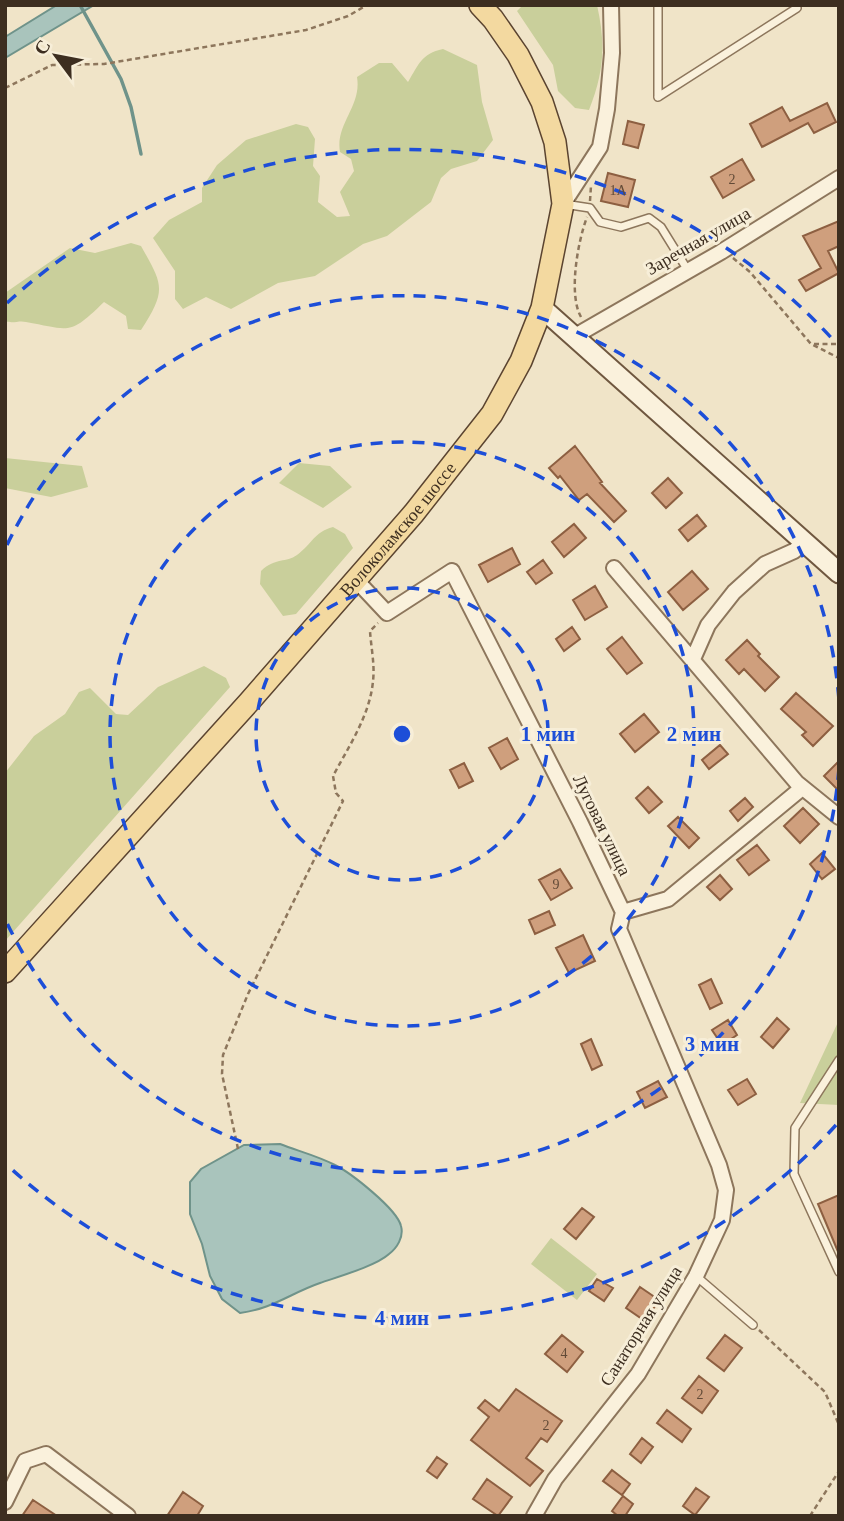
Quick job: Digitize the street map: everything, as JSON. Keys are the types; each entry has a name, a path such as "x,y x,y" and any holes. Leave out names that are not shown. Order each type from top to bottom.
{"main road":[{"name":"Волоколамское шоссе","path":"5,972 414,513 492,414 521,361 542,308 563,204 555,142 542,102 518,55 480,5"},
{"path":"542,308 581,332 839,573"}],"street":[{"path":"563,204 600,147 607,109 612,53 611,5"},
{"name":"Заречная улица","path":"581,332 687,269 721,252 839,178"},
{"path":"693,659 708,625 734,592 765,564 794,551 804,543"},
{"path":"614,568 802,788 839,817"},
{"name":"Луговая улица","path":"387,613 452,571 623,912 619,929 719,1165 726,1189 722,1220"},
{"path":"356,580 387,613"},
{"path":"623,912 668,899 802,788"},
{"name":"Санаторная улица","path":"534,1516 555,1479 638,1374 696,1276 722,1220"},
{"path":"5,1502 25,1461 46,1454 128,1516"}],"lane":[{"path":"658,5 659,97 797,8 796,5"},
{"path":"563,204 590,208 600,222 621,227 649,218 661,227 687,269"},
{"path":"839,1060 794,1128 794,1174 839,1272"},
{"path":"696,1276 753,1325"}],"path":[{"path":"5,88 52,65 103,64 306,30 348,16 367,5"},
{"path":"581,332 575,277 581,232 590,208 591,186"},
{"path":"721,252 737,260 750,272 811,344 839,358"},
{"path":"811,344 839,344"},
{"path":"238,1149 222,1074 223,1055 248,994 339,813 343,801 337,793 333,776 364,719 374,677 370,631 387,613"},
{"path":"753,1325 825,1392 839,1425"},
{"path":"810,1516 839,1471"}],"green space":[{"path":"523,5 597,5 602,33 602,58 598,83 589,110 575,108 558,91 553,65 517,11"},
{"path":"443,49 477,65 482,102 493,140 477,161 451,169 441,178 431,202 387,236 363,244 315,276 278,283 231,309 206,297 183,309 175,299 175,271 153,238 169,220 202,202 202,188 217,165 246,140 296,124 308,127 315,139 313,166 320,176 318,202 337,217 350,216 340,192 354,171 351,159 340,152 340,142 356,97 357,77 379,63 392,63 408,82 425,57"},
{"path":"131,243 141,246 158,279 155,305 141,330 128,329 126,316 104,302 83,321 69,328 5,321 5,293 70,248 95,253"},
{"path":"5,458 82,466 88,487 51,497 5,488"},
{"path":"299,463 330,466 352,487 323,508 279,483"},
{"path":"333,527 345,534 353,548 296,614 283,616 260,584 261,571 271,564 297,555 317,535"},
{"path":"204,666 226,678 230,687 5,941 5,773 34,736 65,714 79,692 90,688 116,714 128,715 158,687"},
{"path":"839,1020 839,1105 800,1103"},
{"path":"551,1238 597,1274 577,1300 531,1264"}],"water":[{"path":"57,5 94,5 5,58 5,37"},
{"path":"280,1144 328,1162 362,1183 383,1201 398,1219 402,1230 401,1238 392,1252 375,1263 272,1304 240,1313 222,1299 210,1276 202,1244 190,1214 190,1182 201,1169 244,1145"}],"building":[{"path":"827,103 836,122 814,133 808,123 762,147 750,124 782,107 790,121"},
{"path":"628,121 644,125 638,148 623,144"},
{"path":"742,159 754,180 723,198 711,177"},
{"path":"608,173 635,180 628,207 601,201"},
{"path":"839,221 839,246 828,251 839,273 806,291 799,280 821,268 803,236"},
{"path":"575,446 602,482 600,483 626,511 614,522 587,494 579,500 560,476 558,478 549,468"},
{"path":"668,478 682,493 666,508 652,493"},
{"path":"697,515 706,526 688,541 679,530"},
{"path":"574,524 586,538 564,557 552,542"},
{"path":"512,548 520,564 488,582 479,565"},
{"path":"543,560 552,573 536,584 527,572"},
{"path":"692,571 708,589 683,610 668,592"},
{"path":"595,586 607,607 585,620 573,600"},
{"path":"572,627 580,639 564,651 556,639"},
{"path":"622,637 642,663 627,674 607,649"},
{"path":"747,640 760,654 758,656 779,677 765,691 744,669 739,674 726,660"},
{"path":"796,693 833,726 813,746 802,735 806,732 781,709"},
{"path":"644,714 659,732 635,752 620,734"},
{"path":"507,738 518,759 501,769 489,748"},
{"path":"720,745 728,754 709,769 702,760"},
{"path":"839,761 839,791 824,776"},
{"path":"464,763 473,781 459,788 450,770"},
{"path":"648,787 662,802 649,813 636,798"},
{"path":"745,798 753,807 738,821 730,811"},
{"path":"803,808 819,824 800,843 784,826"},
{"path":"678,817 699,838 689,848 668,826"},
{"path":"757,845 769,860 749,875 737,860"},
{"path":"822,853 835,869 822,879 810,864"},
{"path":"560,869 572,888 551,900 539,880"},
{"path":"720,875 732,889 720,900 707,887"},
{"path":"549,911 555,925 535,934 529,920"},
{"path":"583,935 595,961 569,973 556,948"},
{"path":"711,979 722,1003 710,1009 699,985"},
{"path":"777,1018 789,1029 773,1048 761,1037"},
{"path":"728,1020 737,1035 722,1045 712,1030"},
{"path":"591,1039 602,1065 592,1070 581,1044"},
{"path":"747,1079 756,1094 738,1105 728,1090"},
{"path":"658,1081 667,1097 645,1108 637,1092"},
{"path":"839,1195 839,1254 818,1204"},
{"path":"582,1208 594,1217 576,1239 564,1229"},
{"path":"597,1279 613,1288 604,1301 589,1291"},
{"path":"640,1287 659,1300 645,1321 626,1308"},
{"path":"562,1335 583,1352 567,1372 545,1354"},
{"path":"725,1335 742,1348 724,1371 707,1358"},
{"path":"699,1376 718,1391 702,1413 682,1398"},
{"path":"516,1389 562,1421 547,1442 541,1438 526,1458 543,1471 530,1486 471,1440 489,1417 478,1408 485,1400 499,1411"},
{"path":"667,1410 691,1429 682,1442 657,1423"},
{"path":"642,1438 653,1447 641,1463 630,1454"},
{"path":"437,1457 447,1464 437,1478 427,1471"},
{"path":"612,1470 630,1484 622,1495 603,1481"},
{"path":"487,1479 512,1497 498,1516 473,1499"},
{"path":"696,1488 709,1497 695,1515 683,1506"},
{"path":"183,1492 203,1506 197,1516 167,1516"},
{"path":"623,1496 633,1504 625,1516 618,1516 612,1511"},
{"path":"33,1500 57,1516 22,1516"}],"waterway":[{"path":"80,5 121,79 131,107 141,154"}]}
